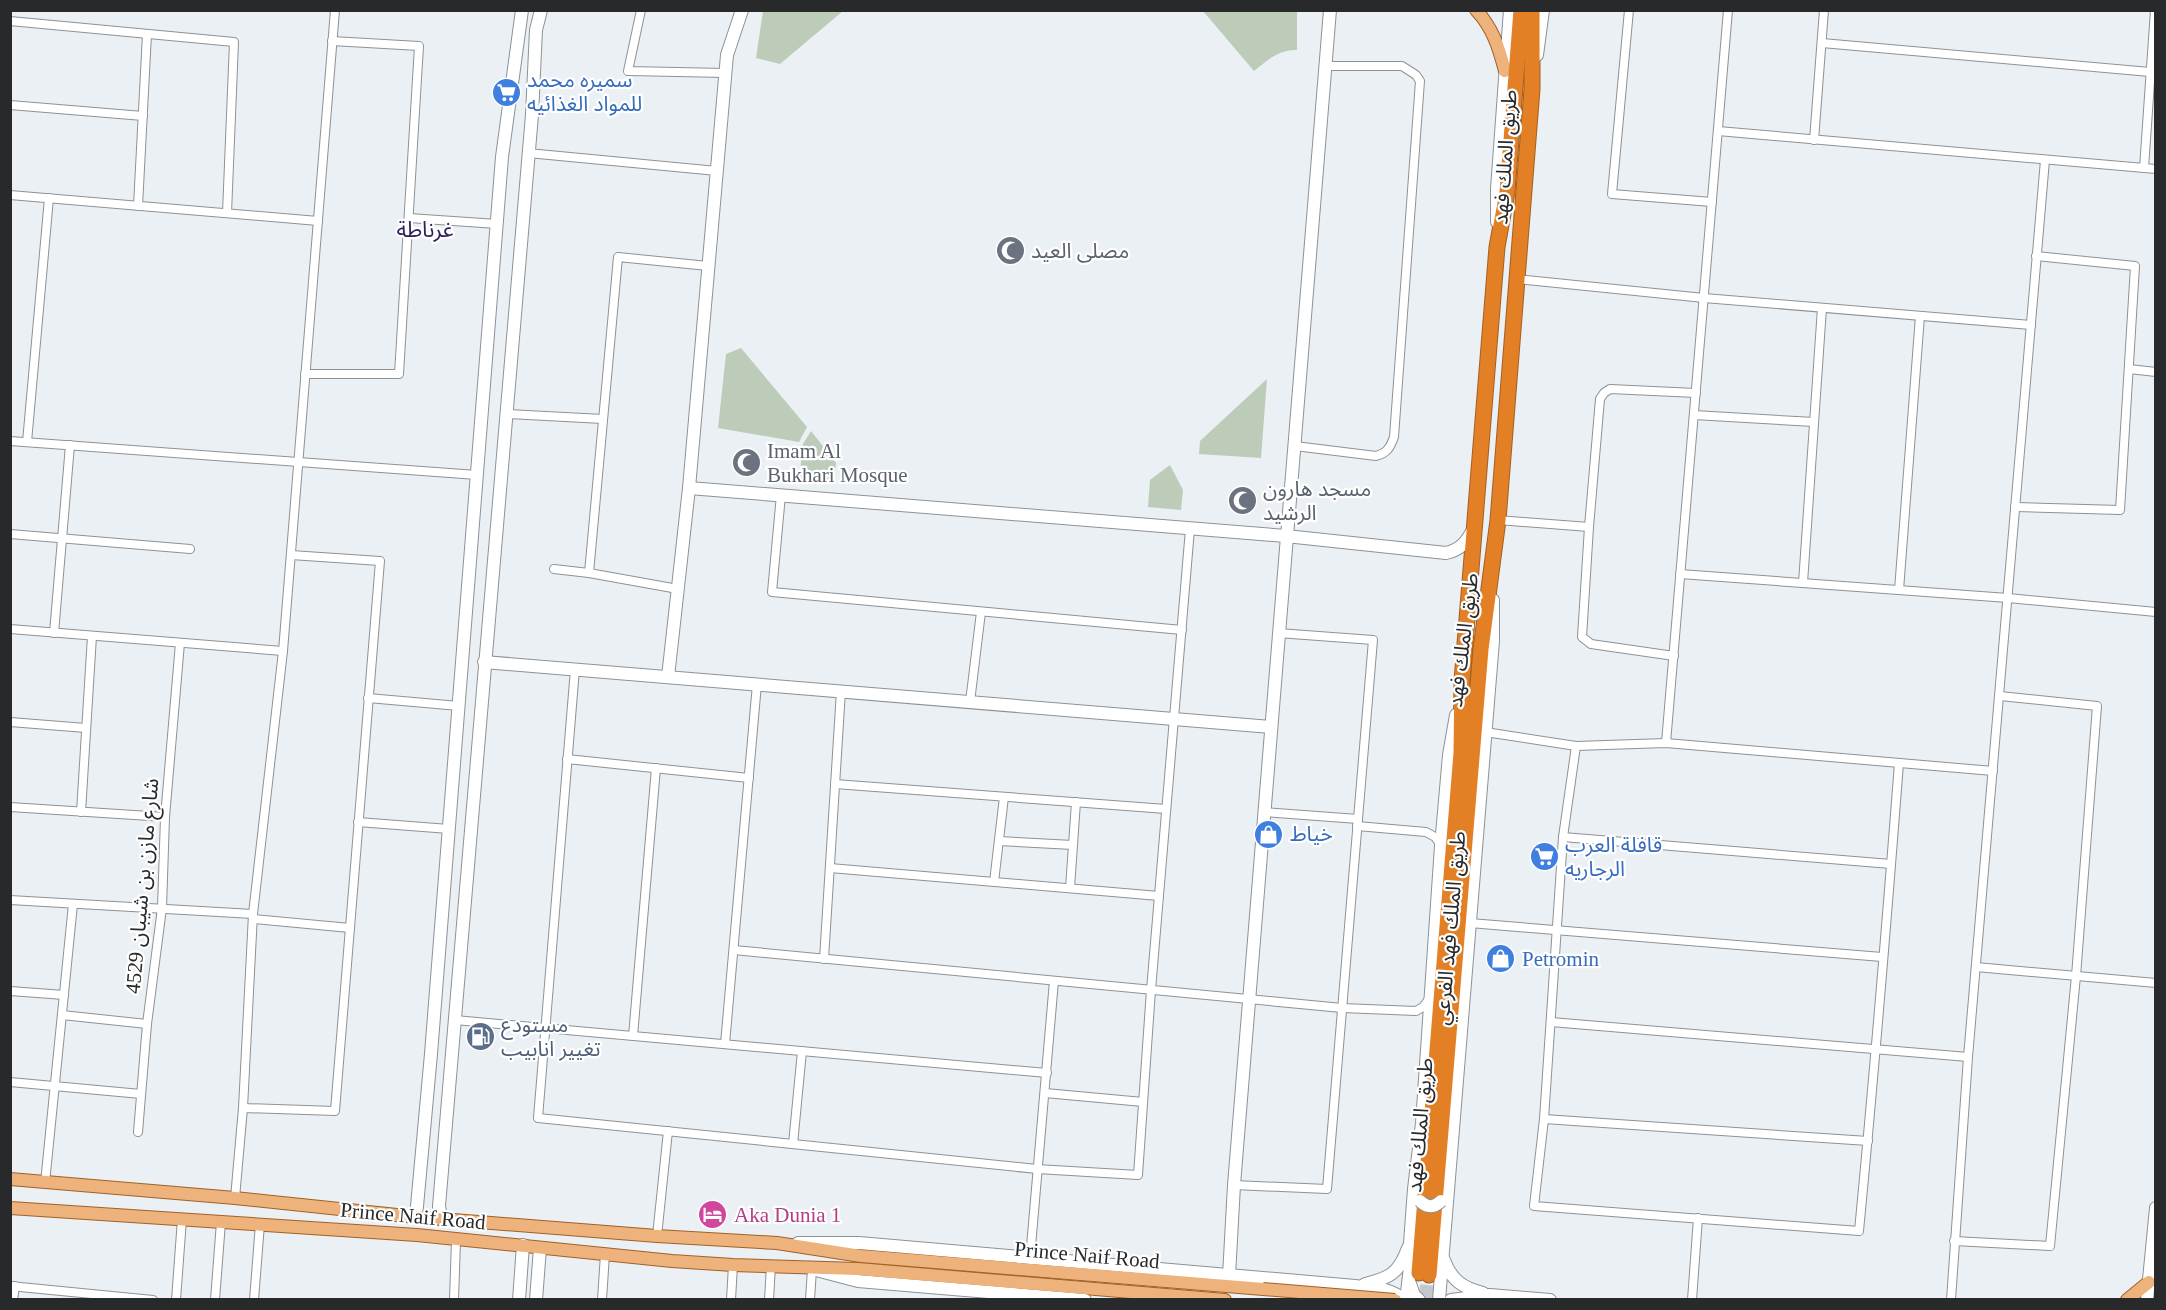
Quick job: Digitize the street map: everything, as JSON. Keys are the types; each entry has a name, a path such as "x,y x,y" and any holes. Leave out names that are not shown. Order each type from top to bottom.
{"highway":[{"name":"طريق الملك فهد","path":"1424,1278 1461,753 1462,681 1497,247 1507,192 1521,10"},
{"name":"طريق الملك فهد","path":"1424,1278 1481,648 1498,520 1532,89 1532,10"}],"main road":[{"path":"1476,10 1487,22 1494,35 1506,71"},
{"name":"Prince Naif Road","path":"10,1179 236,1198 416,1217 777,1243 861,1256 1395,1299"},
{"name":"Prince Naif Road","path":"10,1208 417,1235 733,1265 858,1269 1225,1299"},
{"path":"2127,1299 2149,1282"}],"street":[{"path":"236,1198 253,917 283,651 335,10"},
{"path":"416,1217 497,224 506,126 522,10"},
{"path":"441,1218 439,1206 528,153 536,30 541,10"},
{"path":"641,10 628,71 726,73"},
{"path":"668,677 689,488 726,73 728,55 742,10"},
{"path":"1228,1276 1330,10"},
{"path":"1497,247 1497,189 1510,10"},
{"path":"1532,89 1544,10"},
{"path":"1629,10 1612,194 1712,202"},
{"path":"1666,743 1728,10"},
{"path":"1814,140 1824,10"},
{"path":"2144,168 2155,10"},
{"path":"10,21 234,42 227,213"},
{"path":"138,206 147,34"},
{"path":"305,374 399,374 419,46 332,41"},
{"path":"1822,43 2150,72"},
{"path":"1295,446 1376,456 1384,454 1394,437 1420,81 1416,75 1402,66 1326,66"},
{"path":"10,105 143,116"},
{"path":"1718,131 2156,169"},
{"path":"528,153 717,171"},
{"path":"1950,1299 1968,1057 2045,160"},
{"path":"10,195 318,221"},
{"path":"27,442 49,198"},
{"path":"409,218 497,224"},
{"path":"2015,507 2120,510 2135,266 2036,256"},
{"path":"589,573 618,257 708,266"},
{"path":"1517,279 1704,298 2031,325"},
{"path":"1803,583 1822,308"},
{"path":"1899,590 1920,316"},
{"path":"2129,369 2156,372"},
{"path":"1674,656 1590,644 1582,637 1589,527 1600,399 1604,393 1610,389 1696,393"},
{"path":"506,414 603,419"},
{"path":"1694,415 1814,422"},
{"path":"10,441 477,475"},
{"path":"54,633 70,445"},
{"path":"689,488 1286,536 1446,553 1463,546 1474,526"},
{"path":"781,495 772,592 1182,630"},
{"path":"1498,520 1589,527"},
{"path":"575,669 538,1118 1036,1169 1138,1175 1151,990 1190,529"},
{"path":"10,534 190,549"},
{"path":"243,1108 336,1111 380,561 291,555"},
{"name":"طريق الملك فهد الفرعي","path":"1405,1299 1443,1255 1493,640 1494,560"},
{"path":"554,569 678,589"},
{"path":"1680,574 2008,598 2156,612"},
{"path":"970,702 981,612"},
{"path":"10,629 283,651"},
{"path":"1234,1185 1327,1189 1372,640 1278,633"},
{"path":"81,812 92,636"},
{"name":"شارع مازن بن شيبان 4529","path":"138,1132 147,1024 162,908 165,817 180,644"},
{"path":"484,662 1271,727"},
{"name":"طريق الملك فهد الفرعي","path":"1438,1299 1411,1259 1410,1243 1422,1123 1429,999 1449,755 1462,681"},
{"path":"725,1044 757,684"},
{"path":"824,959 841,691"},
{"path":"1954,1241 2050,1246 2076,976 2097,706 2000,696"},
{"path":"368,698 459,706"},
{"path":"10,722 86,728"},
{"path":"1485,732 1576,746 1666,743 1993,771"},
{"path":"1576,746 1563,837 1545,1119 1534,1206 1859,1231 1899,763"},
{"path":"567,759 749,778"},
{"path":"633,1036 656,768"},
{"path":"835,784 1166,808"},
{"path":"994,882 1004,797"},
{"path":"1070,888 1076,802"},
{"path":"10,807 165,817"},
{"path":"1264,812 1426,832 1435,837 1441,846"},
{"path":"358,822 449,829"},
{"path":"1563,837 1891,864"},
{"path":"999,841 1073,845"},
{"path":"830,868 1159,896"},
{"path":"10,900 162,908 350,928"},
{"path":"45,1183 73,904"},
{"path":"1470,924 1558,929 1882,957"},
{"path":"734,950 1342,1008 1416,1011 1423,1007 1429,999"},
{"path":"1976,967 2156,983"},
{"path":"1030,1258 1054,981"},
{"path":"10,991 64,995"},
{"path":"62,1015 147,1024"},
{"path":"455,1020 1047,1073"},
{"path":"1551,1022 1968,1057"},
{"path":"794,1144 802,1051"},
{"path":"10,1082 141,1094"},
{"path":"1045,1093 1143,1102"},
{"path":"1545,1119 1868,1141"},
{"path":"657,1236 668,1131"},
{"path":"420,1178 430,1185 441,1182"},
{"path":"1414,1189 1420,1202 1428,1207 1441,1201 1447,1189"},
{"path":"2147,1299 2156,1208"},
{"path":"1692,1299 1698,1218"},
{"path":"176,1299 182,1219"},
{"path":"215,1299 220,1222"},
{"path":"254,1299 260,1224"},
{"path":"454,1299 456,1240"},
{"name":"Prince Naif Road","path":"777,1243 859,1243 1355,1286"},
{"path":"1355,1286 1383,1280 1395,1272 1410,1243"},
{"path":"519,1299 523,1245"},
{"path":"536,1299 540,1248"},
{"path":"602,1299 605,1254"},
{"path":"1443,1255 1455,1281 1471,1290 1498,1297"},
{"path":"731,1299 733,1265"},
{"path":"769,1299 771,1265"},
{"path":"810,1299 812,1269"},
{"name":"Prince Naif Road","path":"812,1269 858,1281 1009,1296 1085,1299"},
{"path":"1419,1299 1411,1289 1424,1278 1432,1295 1425,1299"},
{"path":"1298,1282 1308,1290 1310,1299"},
{"path":"14,1299 13,1286 153,1299"},
{"path":"1355,1286 1387,1290 1405,1299"},
{"path":"1451,1299 1498,1297 1550,1299"}],"green space":[{"path":"763,10 843,11 780,64 756,58"},
{"path":"1203,11 1297,11 1297,50 1279,53 1254,71"},
{"path":"741,348 807,427 799,442 718,428 726,354"},
{"path":"1267,379 1261,458 1199,454 1200,441"},
{"path":"811,431 836,463 833,484 799,482 803,444"},
{"path":"1170,465 1183,490 1181,510 1148,507 1150,480"}],"tunnel":[{"path":"1426,1300 1429,1275"}],"place":[{"name":"سميره محمد للمواد الغذائيه","path":"506,92"},
{"name":"مصلى العيد","path":"1010,251"},
{"name":"Imam Al Bukhari Mosque","path":"746,463"},
{"name":"مسجد هارون الرشيد","path":"1242,501"},
{"name":"خياط","path":"1269,834"},
{"name":"قافلة العرب الرجاريه","path":"1544,857"},
{"name":"Petromin","path":"1501,959"},
{"name":"مستودع تغيير انابيب","path":"480,1037"},
{"name":"Aka Dunia 1","path":"713,1215"}],"district":[{"name":"غرناطة","path":"425,229"}]}
